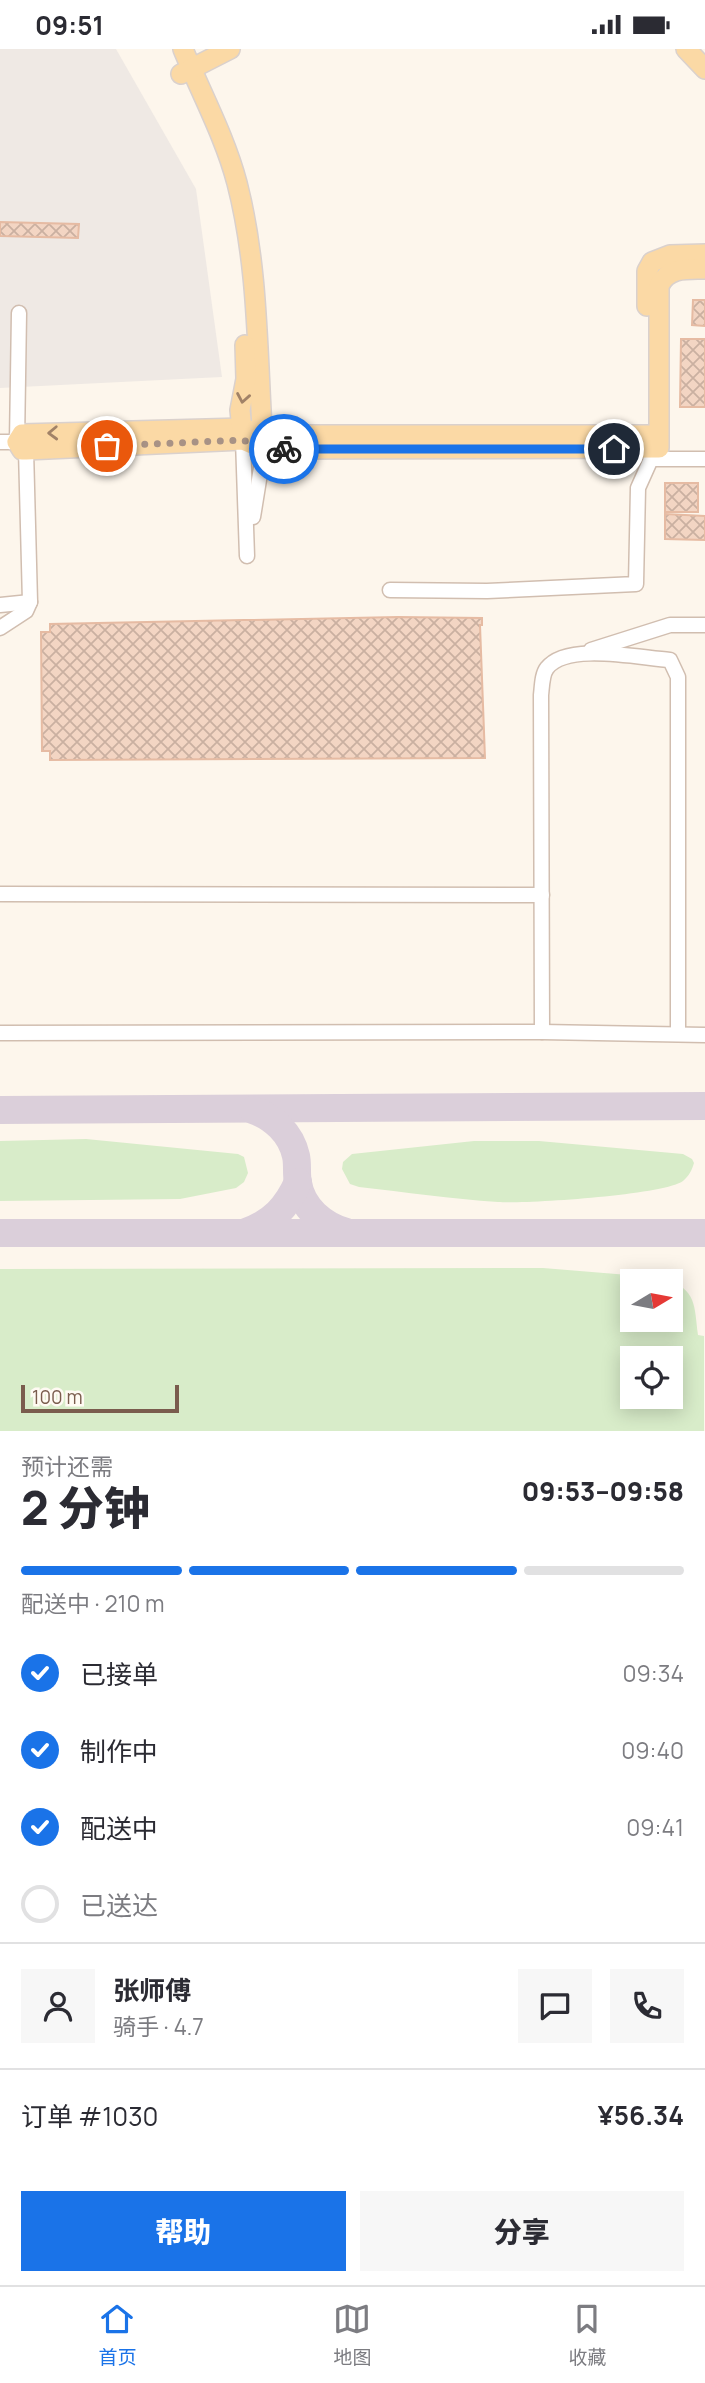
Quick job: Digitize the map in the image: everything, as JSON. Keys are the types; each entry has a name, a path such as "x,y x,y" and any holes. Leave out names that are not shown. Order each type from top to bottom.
{"main road":[{"path":"182,58 230,49"},
{"path":"686,49 705,69"},
{"path":"182,58 226,185 237,232 244,282 246,379 240,410 243,434"},
{"path":"182,58 222,138 237,181 245,217 253,260 263,442"},
{"path":"652,442 648,267 654,260 664,256 705,254"},
{"path":"652,442 659,286 663,278 673,271 705,269"},
{"path":"14,445 243,434 263,442 652,442"}],"street":[{"path":"0,628 26,611 30,602 14,445 19,313"},
{"path":"243,434 247,556 263,442"},
{"path":"390,590 487,591 636,584 638,488 651,459 705,459"},
{"path":"0,605 30,602"},
{"path":"542,1032 541,695 544,670 556,659 670,625 705,625"},
{"path":"653,630 645,639 644,650 653,659"},
{"path":"583,653 670,660 678,677 678,1034"},
{"path":"0,894 542,895"},
{"path":"0,1033 542,1032 705,1035"}],"shaded area":[{"path":"0,49 116,49 196,189 222,377 0,388"}],"green space":[{"path":"86,1139 238,1154 244,1157 248,1173 244,1182 236,1188 180,1199 0,1201 0,1141"},
{"path":"474,1141 539,1141 683,1154 694,1163 683,1181 671,1186 594,1197 513,1202 359,1187 350,1184 342,1169 343,1162 352,1154"},
{"path":"543,1268 620,1274 620,1332 683,1332 683,1288 692,1300 698,1335 704,1336 704,1431 0,1431 0,1269"}],"building":[{"path":"0,222 79,224 78,238 0,236"},
{"path":"693,300 705,300 705,326 692,325"},
{"path":"681,339 705,339 705,407 680,407"},
{"path":"665,483 698,483 698,512 665,512"},
{"path":"665,514 705,516 705,540 665,539"},
{"path":"398,617 482,618 480,625 485,758 50,760 50,751 42,751 41,632 50,632 50,624"}],"taxiway":[{"path":"0,1110 705,1106"},
{"path":"253,1110 274,1122 290,1140 296,1156 300,1192 309,1208 329,1225 346,1232"},
{"path":"246,1232 264,1224 278,1213 298,1182"},
{"path":"0,1233 705,1233"}],"way so far":[{"path":"107,446 243,440 264,449 284,449"}],"route":[{"path":"284,449 614,449"}]}
